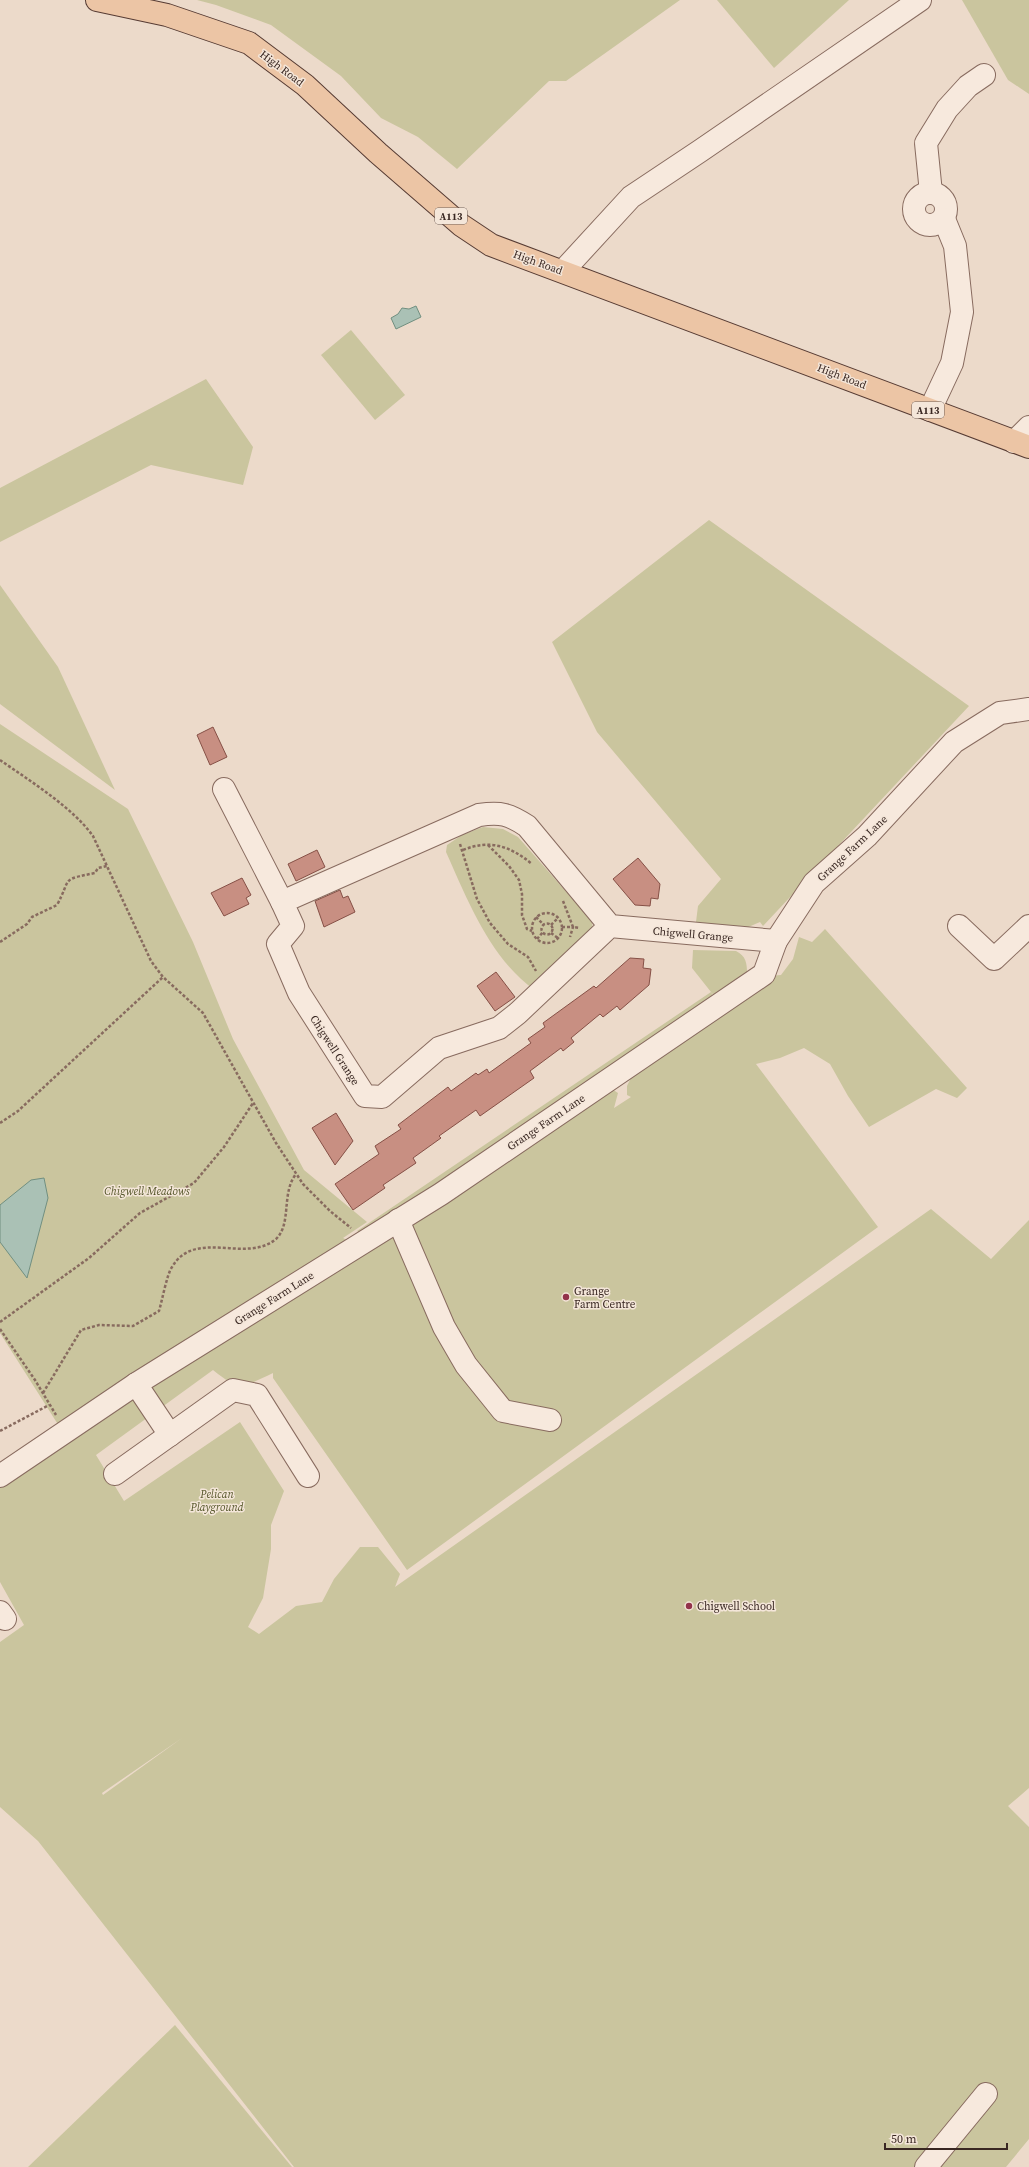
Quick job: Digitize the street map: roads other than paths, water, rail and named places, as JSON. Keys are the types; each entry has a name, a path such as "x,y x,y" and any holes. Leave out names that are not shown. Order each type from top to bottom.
{"main road":[{"name":"High Road","path":"97,0 167,15 249,43 306,85 378,152 461,225 491,245 930,410 1024,439"}],"street":[{"path":"562,271 631,197 920,0"},
{"path":"930,410 952,363 962,312 956,246 944,219 940,223 928,226 918,220 914,209 918,198 922,194 931,192 926,143 946,109 968,86 984,75"},
{"name":"Grange Farm Lane","path":"0,1476 136,1384 441,1194 764,974 776,941 814,883 867,836 954,742 1000,713 1029,709"},
{"name":"Chigwell Grange","path":"224,789 293,926 278,944 299,993 364,1096 382,1097 439,1048 499,1028 546,987 610,926 776,941"},
{"path":"282,902 479,815 494,813 512,816 527,826 610,926"},
{"path":"959,926 994,959 1029,926"},
{"path":"398,1220 444,1327 466,1365 503,1411 550,1420"},
{"path":"136,1384 170,1435"},
{"path":"115,1474 233,1390 256,1395 308,1476"},
{"path":"926,2167 986,2094"}],"place":[{"name":"Grange Farm Centre","path":"566,1297"},
{"name":"Chigwell School","path":"689,1606"}],"park label":[{"name":"Chigwell Meadows","path":"147,1191"},
{"name":"Pelican Playground","path":"217,1500"}]}
